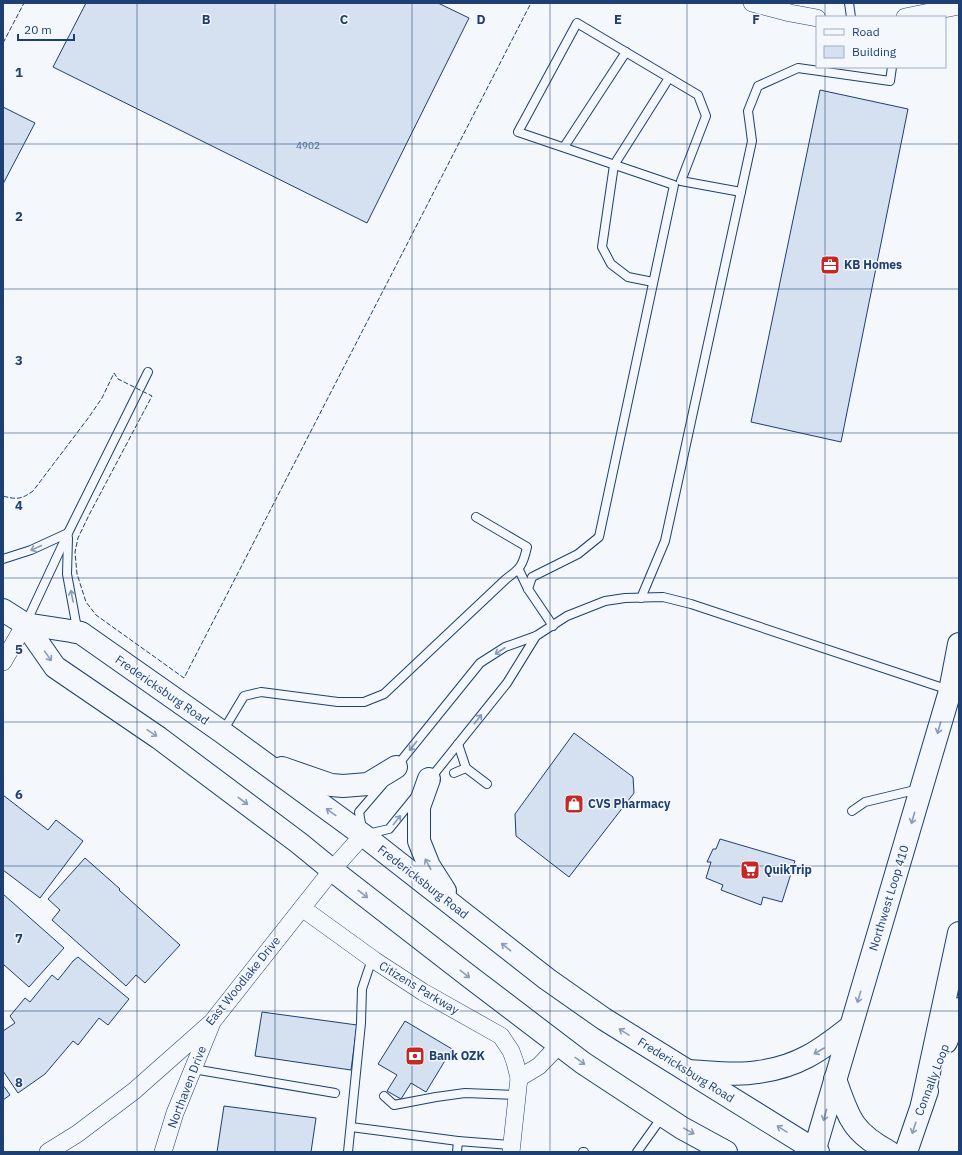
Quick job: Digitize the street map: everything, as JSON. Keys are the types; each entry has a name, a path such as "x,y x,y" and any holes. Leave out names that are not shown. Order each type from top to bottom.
{"main road":[{"name":"Fredericksburg Road","path":"3,610 25,624 55,667 159,738 299,843 559,1046 663,1115 726,1152"},
{"name":"Fredericksburg Road","path":"25,624 72,631 81,634 264,762 363,836 561,989 604,1019 816,1151"},
{"name":"Northwest Loop 410","path":"816,1151 850,1027 894,885 950,691 959,644"},
{"path":"264,762 331,785 342,786 368,784 396,768"},
{"path":"429,779 419,807 419,841 429,866 457,908"},
{"path":"922,1105 959,934"},
{"name":"Connally Loop","path":"906,1152 922,1105 959,1009"},
{"path":"688,1071 757,1072 777,1068 802,1060 825,1047 850,1027"},
{"path":"836,1080 847,1114 859,1131 871,1142 889,1152"}],"street":[{"path":"752,3 816,18"},
{"path":"910,16 959,6"},
{"path":"3,662 25,624"},
{"name":"East Woodlake Drive","path":"48,1152 76,1134 134,1090 212,1022 332,870 363,836"},
{"name":"Citizens Parkway","path":"302,908 372,959 423,992 501,1036 511,1051 519,1078 511,1148"},
{"name":"Northaven Drive","path":"163,1152 175,1113 212,1022"},
{"path":"519,1078 539,1066 559,1046"}],"lane":[{"path":"849,3 851,16"},
{"path":"528,589 532,577 578,554 598,537 653,282 677,183 706,116 698,95 577,23 518,132 614,165 677,183 741,192"},
{"path":"564,147 626,52"},
{"path":"641,598 665,541 752,141 748,111 758,86 798,68 890,82 892,68"},
{"path":"653,282 628,277 611,264 602,247 614,165 669,78"},
{"path":"25,624 68,533 148,372"},
{"path":"222,732 244,696 261,692 338,702 364,702 384,694 506,580 519,570 528,547 476,517"},
{"path":"3,559 31,550 68,533"},
{"path":"68,533 67,574 76,623 81,634"},
{"path":"519,570 528,589 552,626"},
{"path":"536,636 507,683 389,829 363,836 360,812 480,663 505,647 536,636 567,616 605,601 625,598 663,597 691,604 950,691"},
{"path":"458,744 466,768 487,784"},
{"path":"454,773 466,768"},
{"path":"852,811 865,802 921,788"},
{"path":"348,1152 361,1023 362,989 372,959"},
{"path":"192,1070 335,1093"},
{"path":"384,1096 394,1105 465,1093 517,1095"},
{"path":"637,1152 663,1115"},
{"path":"351,1127 511,1148"},
{"path":"457,1152 458,1141"}],"building":[{"path":"86,3 438,3 469,18 367,223 53,67"},
{"name":"KB Homes","path":"820,90 908,109 841,442 751,422"},
{"path":"3,107 35,123 3,184"},
{"name":"CVS Pharmacy","path":"574,733 633,777 634,793 569,877 516,836 515,814"},
{"path":"3,795 48,830 56,820 83,841 40,898 3,870"},
{"name":"QuikTrip","path":"720,839 795,861 782,902 763,897 761,905 721,890 723,885 706,878 711,862 707,862 713,849 716,849"},
{"path":"85,858 180,945 145,983 136,975 126,986 52,920 60,910 48,899"},
{"path":"3,894 64,948 29,987 3,964"},
{"path":"78,957 129,999 108,1025 99,1018 78,1045 73,1041 45,1074 18,1093 3,1071 3,1031 15,1023 10,1016 25,998 30,1002 52,975 58,980"},
{"path":"262,1012 357,1025 351,1070 255,1056"},
{"name":"Bank OZK","path":"405,1021 452,1049 426,1092 411,1083 401,1099 387,1091 397,1075 378,1064"},
{"path":"3,1085 10,1095 3,1100"},
{"path":"224,1106 316,1118 311,1152 217,1152"}],"fence":[{"path":"3,43 24,3"},
{"path":"3,496 19,498 26,496 33,491 89,417 102,398 114,373 118,379 152,396 78,538 75,552 77,574 86,602 96,615 184,678 531,3"}],"place":[{"name":"KB Homes","path":"830,265"},
{"name":"CVS Pharmacy","path":"574,804"},
{"name":"QuikTrip","path":"750,870"},
{"name":"Bank OZK","path":"415,1056"}]}
